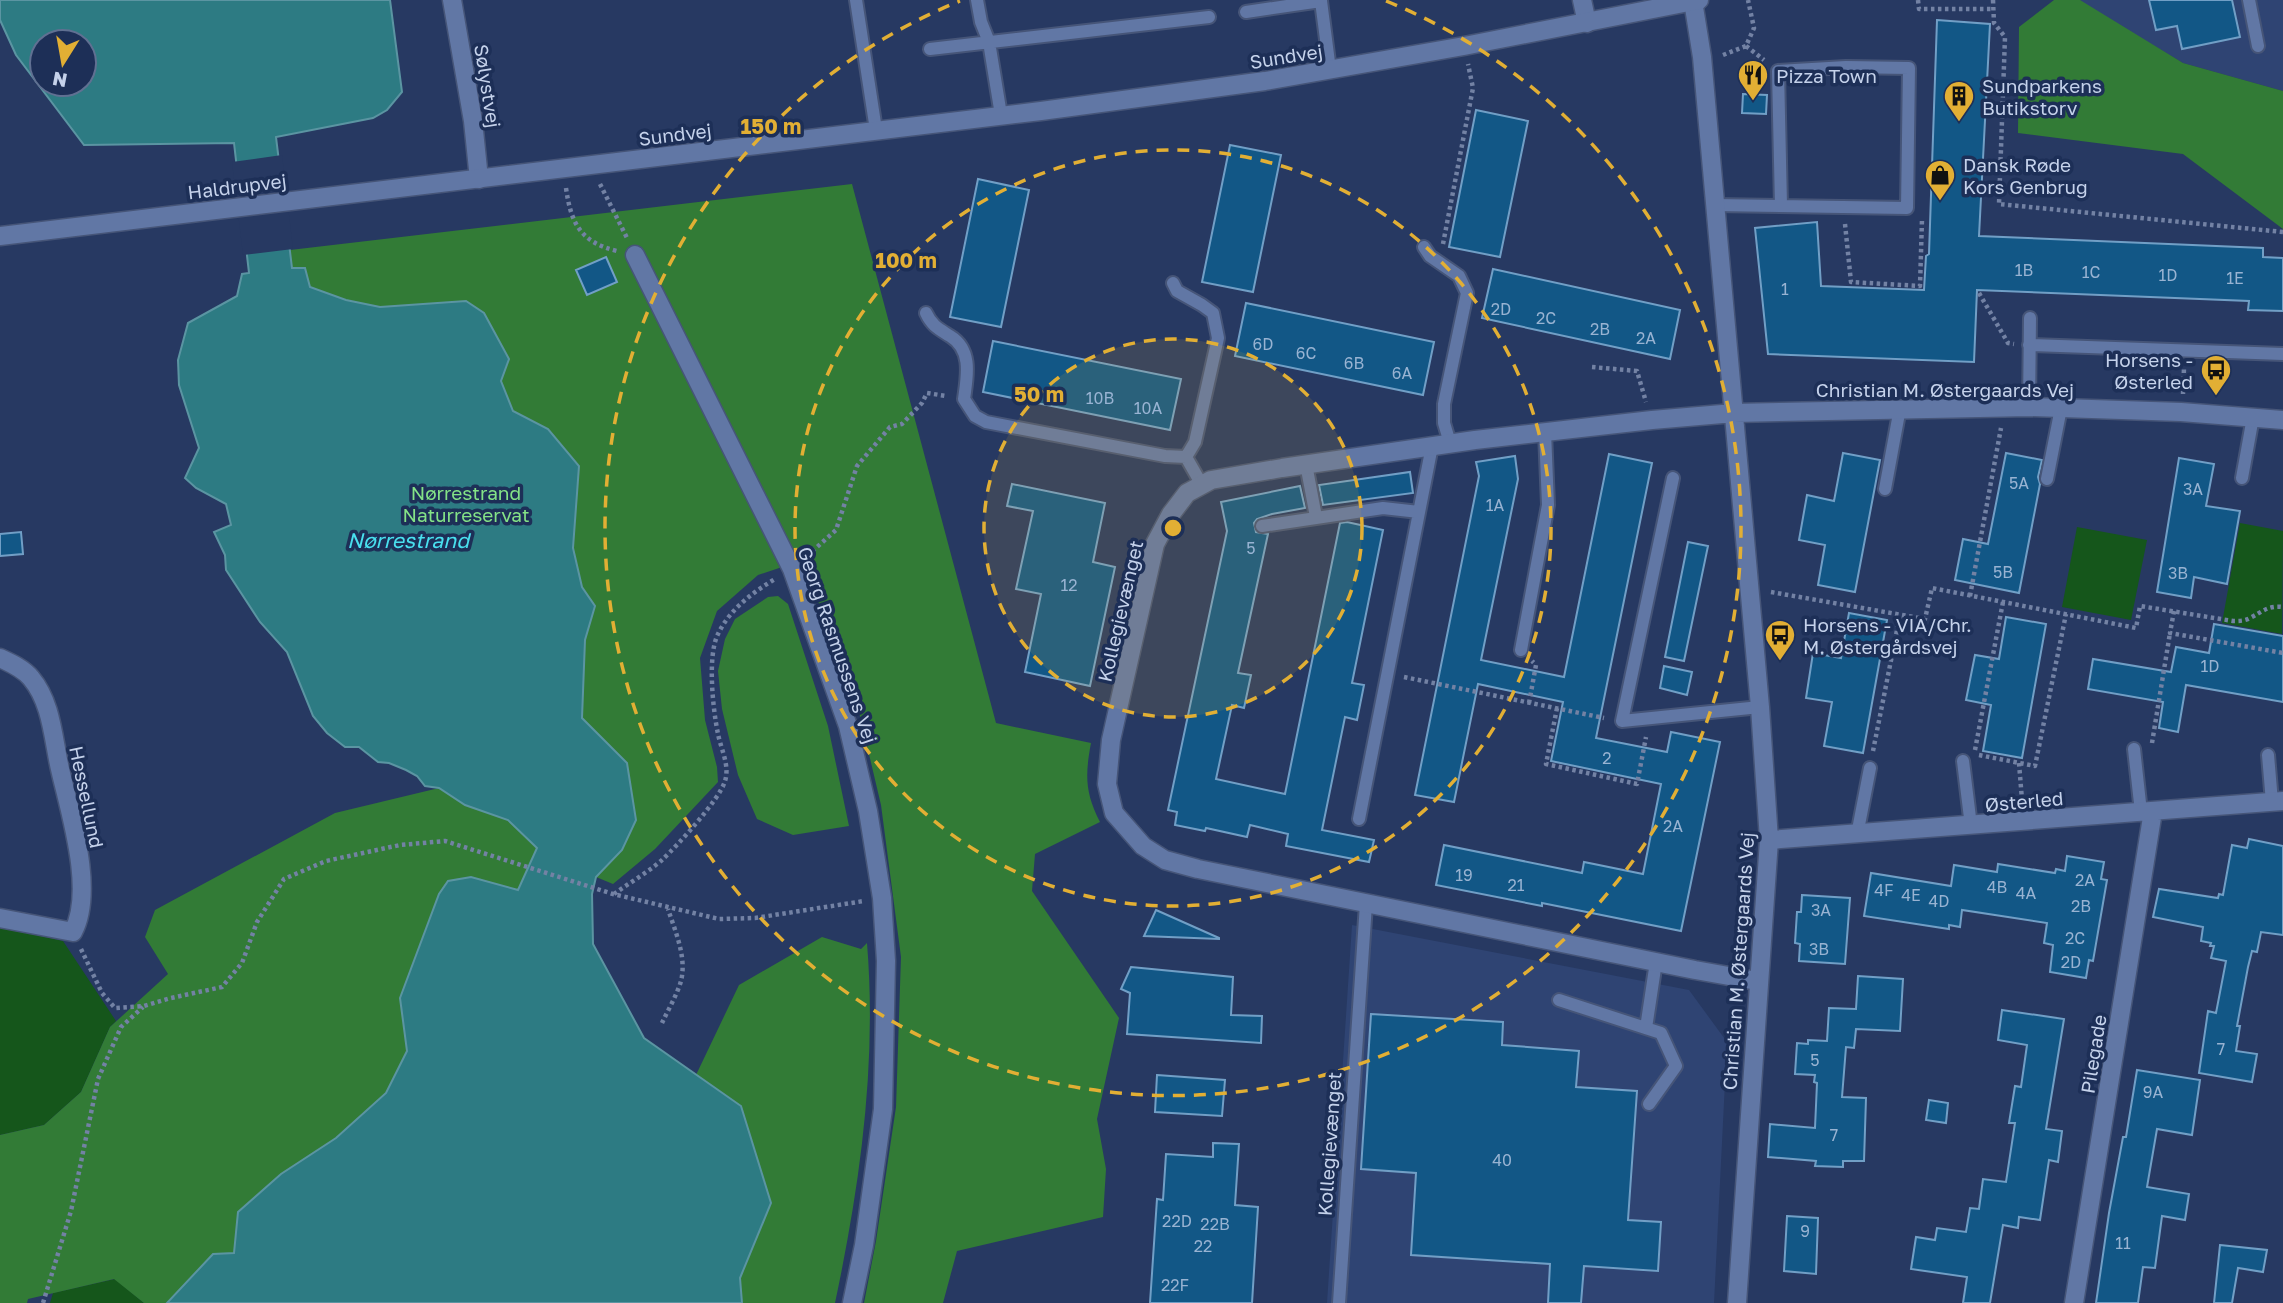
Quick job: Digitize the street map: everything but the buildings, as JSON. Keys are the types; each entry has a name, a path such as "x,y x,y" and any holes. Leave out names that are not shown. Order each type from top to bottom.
{"street":[{"name":"Sølystvej","path":"452,0 473,121 479,178"},
{"path":"1582,0 1587,23"},
{"name":"Sundvej","path":"479,178 1265,81 1696,1"},
{"name":"Christian M. Østergaards Vej","path":"1696,1 1760,707 1769,841 1757,981 1737,1303"},
{"name":"Haldrupvej","path":"0,236 479,178"},
{"name":"Georg Rasmussens Vej","path":"635,255 792,569 848,726 868,811 882,898 886,961 883,1109 864,1245 852,1303"},
{"name":"Christian M. Østergaards Vej","path":"1734,413 2029,407 2181,412 2283,420"},
{"name":"Kollegievænget","path":"1734,413 1450,443 1211,480 1187,493 1171,514 1155,544 1111,740 1107,784 1114,813 1143,846 1165,860 1366,904 1757,981"},
{"name":"Hessellund","path":"0,658 31,677 47,707 76,832 79,856 80,899 78,922 73,932"},
{"name":"Østerled","path":"1769,841 2277,801"},
{"name":"Pilegade","path":"2074,1303 2147,812"},
{"path":"0,918 73,932"}],"lane":[{"path":"856,0 876,130"},
{"path":"977,0 981,22 989,42 1001,115"},
{"path":"2249,0 2258,46"},
{"path":"1246,12 1321,1 1329,70"},
{"path":"930,49 1209,17"},
{"path":"1714,205 1907,208 1909,68 1846,67 1778,71 1781,206"},
{"path":"1424,247 1430,256 1459,276 1467,293 1444,404 1444,423 1450,443"},
{"path":"1173,284 1177,291 1213,313 1218,338 1195,442 1186,457"},
{"path":"926,313 930,323 963,348 968,381 964,399 975,416 986,422 1165,456 1186,457"},
{"path":"2029,407 2030,318"},
{"path":"2029,345 2283,354"},
{"path":"1885,489 1900,408"},
{"path":"2047,479 2061,408"},
{"path":"2242,478 2253,417"},
{"path":"1521,650 1548,505 1545,432"},
{"path":"1359,819 1432,446"},
{"path":"1186,457 1202,485"},
{"path":"1307,464 1316,517"},
{"path":"1673,478 1622,722 1760,707"},
{"path":"1262,526 1383,508 1419,512"},
{"path":"2134,749 2147,812"},
{"path":"2268,755 2277,801"},
{"path":"1963,761 1971,826"},
{"path":"1857,835 1870,768"},
{"name":"Kollegievænget","path":"1339,1303 1366,904"},
{"path":"1646,1028 1656,962"},
{"path":"1559,1000 1661,1032 1676,1066 1649,1104"}],"path":[{"path":"1702,57 1729,54 1746,46 1754,28 1748,0"},
{"path":"1918,0 1919,9 1994,9"},
{"path":"1993,0 1994,23 2005,37 1999,204 2283,232"},
{"path":"1439,262 1473,88 1464,46"},
{"path":"591,166 635,255"},
{"path":"564,168 573,223 580,231 602,245 635,255"},
{"path":"1844,207 1851,282 1920,286 1922,208 1907,208"},
{"path":"1979,293 2008,344 2029,345"},
{"path":"2181,412 2186,350"},
{"path":"1592,368 1637,370 1652,420"},
{"path":"613,894 662,860 711,804 725,783 725,760 714,710 712,666 716,636 731,612 758,589 792,569 836,530 857,466 890,427 902,424 922,403 927,393 964,399"},
{"path":"1970,596 2004,407"},
{"path":"1750,593 1776,592 1925,619 1932,588 2136,628 2140,606 2233,621 2248,620 2275,606 2283,607"},
{"path":"2003,602 1974,754 2019,763 2035,766 2066,614"},
{"path":"2151,750 2174,611"},
{"path":"1870,768 1900,614"},
{"path":"2170,634 2283,653"},
{"path":"1521,650 1536,665 1529,702"},
{"path":"1387,673 1622,722"},
{"path":"1557,708 1546,764 1637,783 1650,719"},
{"path":"2038,755 2044,756"},
{"path":"2019,763 2023,822"},
{"path":"73,932 102,993 115,1008 144,1006 222,987 242,963 257,922 284,879 326,861 400,845 445,841 601,891 719,919 755,918 882,898"},
{"path":"662,1023 681,984 683,970 680,945 667,908"},
{"path":"43,1303 71,1211 99,1079 121,1027 144,1006"}],"shaded area":[{"path":"2077,0 2283,0 2283,91 2183,63"},
{"path":"1352,925 1689,990 1727,1042 1714,1303 1327,1303"}],"green space":[{"path":"2054,0 2080,0 2183,63 2283,91 2283,229 2183,154 2018,133 2019,27"},
{"path":"852,184 996,723 1091,743 1088,784 1091,802 1100,822 1035,854 1032,891 1119,1018 1097,1119 1106,1169 1103,1217 957,1251 943,1303 864,1303 896,1107 901,957 881,805 860,716 803,560 758,575 717,611 700,658 705,720 718,782 655,849 613,884 596,877 622,850 627,763 582,718 585,640 595,606 582,587 573,548 579,466 548,429 513,411 466,301 380,307 346,300 310,287 292,269 290,250"},
{"path":"2240,523 2283,531 2282,634 2222,623"},
{"path":"2077,527 2147,540 2131,620 2062,607"},
{"path":"778,596 788,604 828,726 849,826 793,835 757,819 738,775 722,709 718,671 725,639 735,619 768,597"},
{"path":"439,788 465,805 508,820 537,848 518,890 471,877 448,882 439,895 400,998 407,1051 386,1093 336,1138 281,1174 238,1212 234,1253 213,1254 167,1303 144,1303 114,1279 28,1299 27,1303 0,1303 0,1135 44,1125 81,1092 110,1027 168,974 145,937 155,910 335,813"},
{"path":"0,927 63,941 116,1021 110,1027 81,1092 44,1125 0,1135"},
{"path":"822,937 861,949 867,943 870,988 868,1079 859,1169 835,1303 742,1303 740,1278 771,1203 741,1106 696,1075 739,985"},
{"path":"115,1279 144,1303 50,1303 53,1293"}],"water":[{"name":"Nørrestrand","path":"0,0 390,0 402,92 387,110 373,118 276,137 292,268 305,268 310,287 346,300 380,307 466,301 484,313 509,359 501,381 513,411 548,429 579,466 573,548 582,587 595,606 585,640 582,718 627,763 636,820 622,850 596,877 592,894 593,944 644,1038 741,1106 771,1203 740,1278 742,1303 167,1303 213,1254 234,1253 238,1212 281,1174 336,1138 386,1093 407,1051 400,998 439,894 448,881 471,877 518,890 537,848 508,820 465,805 439,788 425,786 417,776 406,770 378,762 359,747 345,747 327,733 313,716 287,652 260,622 226,570 225,555 214,532 231,525 226,504 196,488 185,478 199,448 179,385 178,360 188,323 237,296 242,274 249,273 234,143 84,145 48,98 98,98 98,28 28,28 28,71 16,55 0,20"}],"pier":[{"path":"282,155 293,249 243,255 232,162"}],"place":[{"name":"Pizza Town","path":"1753,102"},
{"name":"Sundparkens Butikstorv","path":"1959,123"},
{"name":"Dansk Røde Kors Genbrug","path":"1940,202"},
{"name":"Horsens - Østerled","path":"2216,397"},
{"name":"Horsens - VIA/Chr. M. Østergårdsvej","path":"1780,662"}],"park label":[{"name":"Nørrestrand Naturreservat","path":"466,503"}]}
